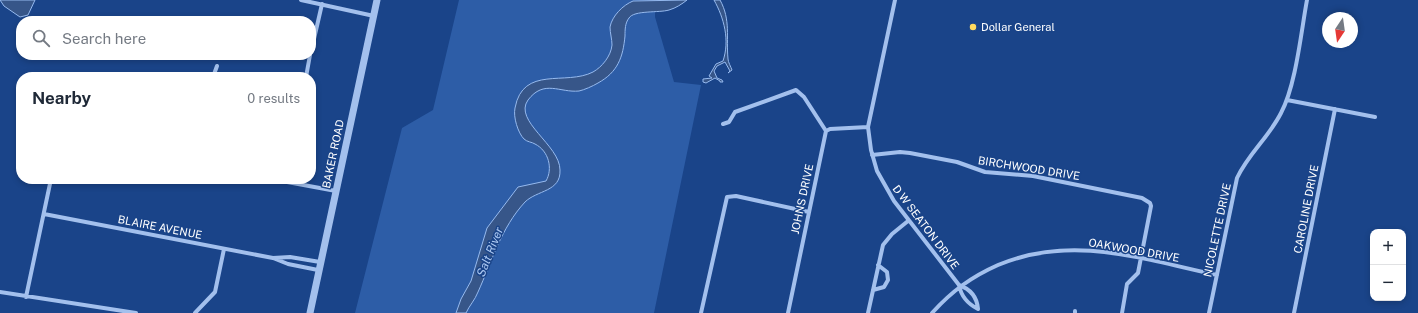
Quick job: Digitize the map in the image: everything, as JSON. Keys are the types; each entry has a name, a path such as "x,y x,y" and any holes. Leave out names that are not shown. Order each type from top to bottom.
{"street":[{"path":"301,0 374,16"},
{"name":"BAKER ROAD","path":"310,313 377,0"},
{"name":"D W SEATON DRIVE","path":"895,0 868,127 872,155 877,171 886,189 908,221 959,285 932,313"},
{"name":"NICOLETTE DRIVE","path":"1209,313 1237,178 1247,160 1275,124 1287,100 1307,0"},
{"path":"316,31 322,4"},
{"path":"307,72 310,60"},
{"path":"215,72 217,66"},
{"path":"723,124 729,122 735,112 796,90 802,93 826,131 830,129 868,127"},
{"path":"1287,100 1375,117"},
{"name":"CAROLINE DRIVE","path":"1294,313 1336,109"},
{"name":"JOHNS DRIVE","path":"788,313 826,131"},
{"name":"BIRCHWOOD DRIVE","path":"872,155 905,152 957,162 983,172 1033,176 1142,198 1150,202 1151,206 1140,259"},
{"path":"26,297 50,184"},
{"path":"298,184 336,191"},
{"path":"702,313 727,197 736,196 809,212"},
{"name":"BLAIRE AVENUE","path":"44,214 273,258 288,264 319,266"},
{"path":"868,313 884,243 908,221"},
{"path":"196,313 215,292 224,249"},
{"name":"OAKWOOD DRIVE","path":"959,285 989,269 1017,258 1050,250 1088,250 1217,274"},
{"name":"BLAIRE AVENUE","path":"273,258 290,257 319,266"},
{"path":"1122,313 1128,284 1138,273 1140,259"},
{"path":"873,290 884,287 888,280 887,272 878,265"},
{"path":"959,285 961,293 971,306 978,311"},
{"path":"959,285 968,288 977,301 978,311"},
{"path":"0,292 136,313"}],"shaded area":[{"path":"459,0 655,0 655,17 674,82 701,85 654,313 355,313 402,128 433,110"}],"water":[{"path":"0,0 35,0 28,15 24,16 19,16 4,6"},
{"name":"Salt River","path":"687,0 679,6 669,10 632,15 626,24 621,57 615,69 605,79 579,91 546,88 534,94 528,100 525,108 527,116 532,125 553,151 558,161 560,170 557,183 553,187 530,198 517,212 503,234 475,298 466,313 456,313 461,299 471,281 487,228 518,187 546,181 548,176 549,166 544,151 535,144 524,139 518,129 515,120 515,108 520,95 527,86 536,81 582,76 593,72 600,67 606,61 612,45 611,23 618,11 629,3 633,1"},
{"path":"714,0 720,0 726,15 728,60 732,70 728,73 730,71 725,62 717,66 714,71 717,78 723,82 720,82 715,78 706,83 703,82 703,79 712,78 709,76 716,64 723,61 726,45 725,29 721,14"}],"place":[{"name":"Dollar General","path":"973,27"}]}
